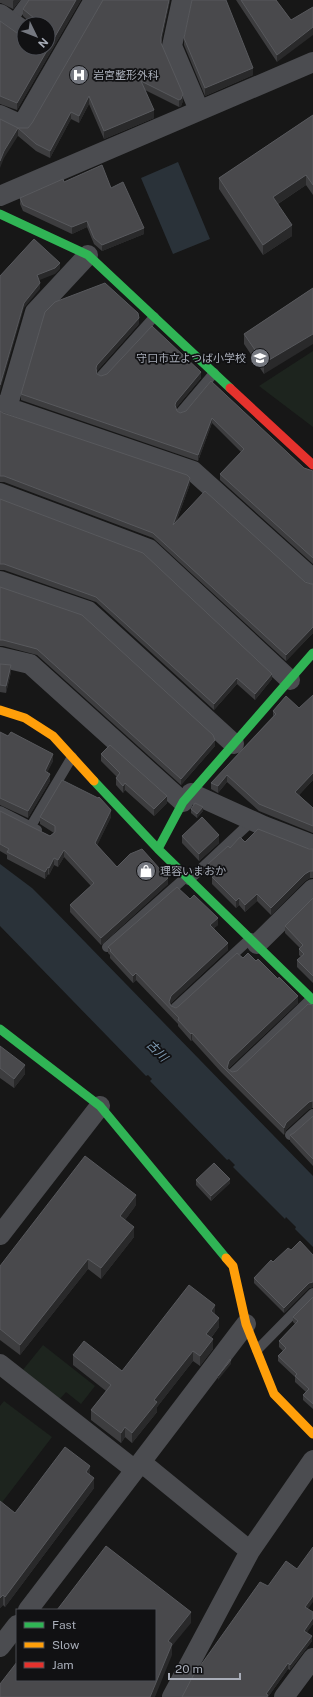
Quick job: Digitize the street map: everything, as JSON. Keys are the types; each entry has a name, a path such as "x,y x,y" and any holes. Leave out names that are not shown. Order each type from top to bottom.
{"street":[{"path":"56,49 94,0"},
{"path":"182,0 172,46 199,110"},
{"path":"0,115 22,125 52,56"},
{"path":"0,196 313,62"},
{"path":"0,214 88,255 313,466"},
{"path":"88,255 35,312 4,406 193,471 313,579"},
{"path":"0,493 149,549 290,680"},
{"path":"0,581 88,612 234,744"},
{"path":"158,849 187,798 313,653"},
{"path":"0,657 30,664 187,798 313,845"},
{"path":"0,710 25,718 53,736 158,849 312,999"},
{"path":"254,941 313,889"},
{"path":"0,1029 100,1106 233,1266 246,1324 274,1394 313,1434"},
{"path":"0,1235 100,1106"},
{"path":"29,1609 246,1324"},
{"path":"0,1364 250,1551"},
{"path":"172,1697 250,1551 313,1460"},
{"path":"0,1648 16,1626"},
{"path":"284,1697 313,1659"}],"lane":[{"path":"12,22 27,0"},
{"path":"102,375 154,317"},
{"path":"181,412 214,373"},
{"path":"31,826 72,757"},
{"path":"0,811 49,836"},
{"path":"107,947 188,879 252,821"},
{"path":"175,1008 254,941"},
{"path":"233,1073 312,999"},
{"path":"290,1135 313,1114"},
{"path":"257,1350 313,1292"}],"shaded area":[{"path":"313,351 313,427 259,386"},
{"path":"43,1345 95,1386 81,1404 66,1392 59,1400 22,1371"},
{"path":"4,1401 52,1437 0,1505 0,1406"}],"water":[{"path":"178,162 210,239 173,254 141,178"},
{"name":"古川","path":"0,864 32,888 313,1176 313,1247 295,1229 296,1227 286,1217 285,1219 233,1167 235,1165 229,1159 227,1160 150,1081 152,1079 148,1075 146,1076 0,926"}],"building":[{"path":"29,0 76,0 56,35 56,16 32,16 23,9"},
{"path":"103,0 169,0 161,43 183,94 179,100 141,81 154,110 104,131 89,96 79,116 71,112 50,151 36,144 18,128 28,128 32,123"},
{"path":"192,0 226,0 253,68 205,88 184,38"},
{"path":"241,0 276,0 291,20 313,7 313,27 277,55"},
{"path":"0,21 16,32 16,56 44,56 17,103 0,96"},
{"path":"313,115 313,185 306,175 273,197 292,225 263,245 219,178"},
{"path":"0,119 18,128 4,151 0,161"},
{"path":"102,165 111,188 123,182 144,228 102,245 94,238 87,221 72,227 23,205 20,198 63,179 64,182"},
{"path":"34,239 60,263 55,268 37,275 40,283 24,303 0,385 0,276"},
{"path":"105,283 138,313 139,318 97,365 97,374 101,376 107,374 152,326 201,372 176,402 175,405 177,411 180,413 186,411 211,381 304,468 313,471 313,558 220,474 244,449 212,418 198,455 21,394 45,312 55,302"},
{"path":"313,288 313,334 264,363 244,334"},
{"path":"0,411 187,475 190,478 173,525 205,491 305,582 313,584 313,627 286,655 153,533 4,476 0,476"},
{"path":"0,499 143,553 272,674 255,694 237,678 214,704 96,597 4,564 0,564"},
{"path":"0,587 82,615 213,735 215,740 181,779 37,649 0,640"},
{"path":"0,664 11,665 6,686 0,685"},
{"path":"313,695 313,773 295,792 313,808 313,826 259,804 227,775 218,786 211,783 276,714 273,711 286,696 299,708"},
{"path":"0,732 8,736 11,732 53,754 45,771 50,774 28,811 0,798"},
{"path":"110,745 167,796 154,809 125,783 123,786 116,778 120,773 101,754"},
{"path":"62,780 98,798 99,797 111,810 95,843 117,867 130,854 142,849 168,878 101,938 70,905 94,883 64,850 58,860 54,858 49,868 48,867 45,872 7,852 9,849 0,844 0,811 50,836 55,832 55,826 40,817"},
{"path":"195,803 203,807 197,814 191,809"},
{"path":"202,817 219,835 199,854 182,836"},
{"path":"258,829 309,849 313,849 313,871 305,874 271,908 257,894 245,905 239,898 236,901 212,877 217,873 208,864 228,846 230,848 240,837 245,842"},
{"path":"177,887 190,899 194,895 218,918 210,925 228,943 171,996 169,1002 171,1006 176,1008 179,1006 237,953 243,958 248,953 256,961 258,959 298,996 229,1061 227,1068 232,1072 237,1071 308,1004 313,1005 313,1101 309,1102 286,1123 284,1128 221,1065 192,1033 191,1034 178,1020 179,1018 136,973 133,976 108,947"},
{"path":"313,898 313,976 297,960 304,954 299,949 303,945 285,926"},
{"path":"0,1046 25,1065 14,1079 0,1068"},
{"path":"313,1116 313,1159 290,1135"},
{"path":"85,1156 136,1195 120,1216 134,1227 101,1268 88,1259 20,1345 0,1329 0,1266"},
{"path":"214,1163 230,1179 211,1196 196,1180"},
{"path":"300,1241 313,1255 313,1282 309,1283 284,1308 254,1278 271,1260 273,1262 288,1248 291,1250"},
{"path":"189,1285 215,1305 211,1311 219,1318 206,1334 213,1339 200,1356 193,1351 154,1400 157,1402 132,1433 125,1427 121,1433 91,1410 111,1385 73,1355 84,1341 122,1371"},
{"path":"313,1297 313,1404 303,1395 309,1389 295,1376 297,1374 278,1356 286,1348 279,1341 298,1321 293,1317"},
{"path":"230,1359 231,1360 218,1376"},
{"path":"65,1447 90,1466 86,1472 94,1478 5,1597 3,1595 0,1598 0,1501 15,1513"},
{"path":"106,1546 191,1612 168,1641 172,1644 150,1697 0,1697 0,1684 16,1663 16,1681 156,1681 156,1609 58,1609"},
{"path":"313,1547 313,1596 305,1607 313,1612 313,1618 304,1631 312,1636 290,1665 288,1663 266,1694 268,1695 267,1697 182,1697 193,1676 260,1582 268,1586 286,1561 297,1569"}],"traffic: fast":[{"path":"0,214 88,255 230,388"},
{"path":"158,849 183,802 313,653"},
{"path":"94,781 158,849 313,1000"},
{"path":"0,1029 100,1106 226,1258"}],"traffic: slow":[{"path":"0,710 25,718 53,736 94,781"},
{"path":"226,1258 233,1266 246,1324 274,1394 313,1434"}],"traffic: jam":[{"path":"230,388 313,465"}],"place":[{"name":"岩宮整形外科","path":"79,75"},
{"name":"守口市立よつば小学校","path":"260,358"},
{"name":"理容いまおか","path":"146,871"}]}
